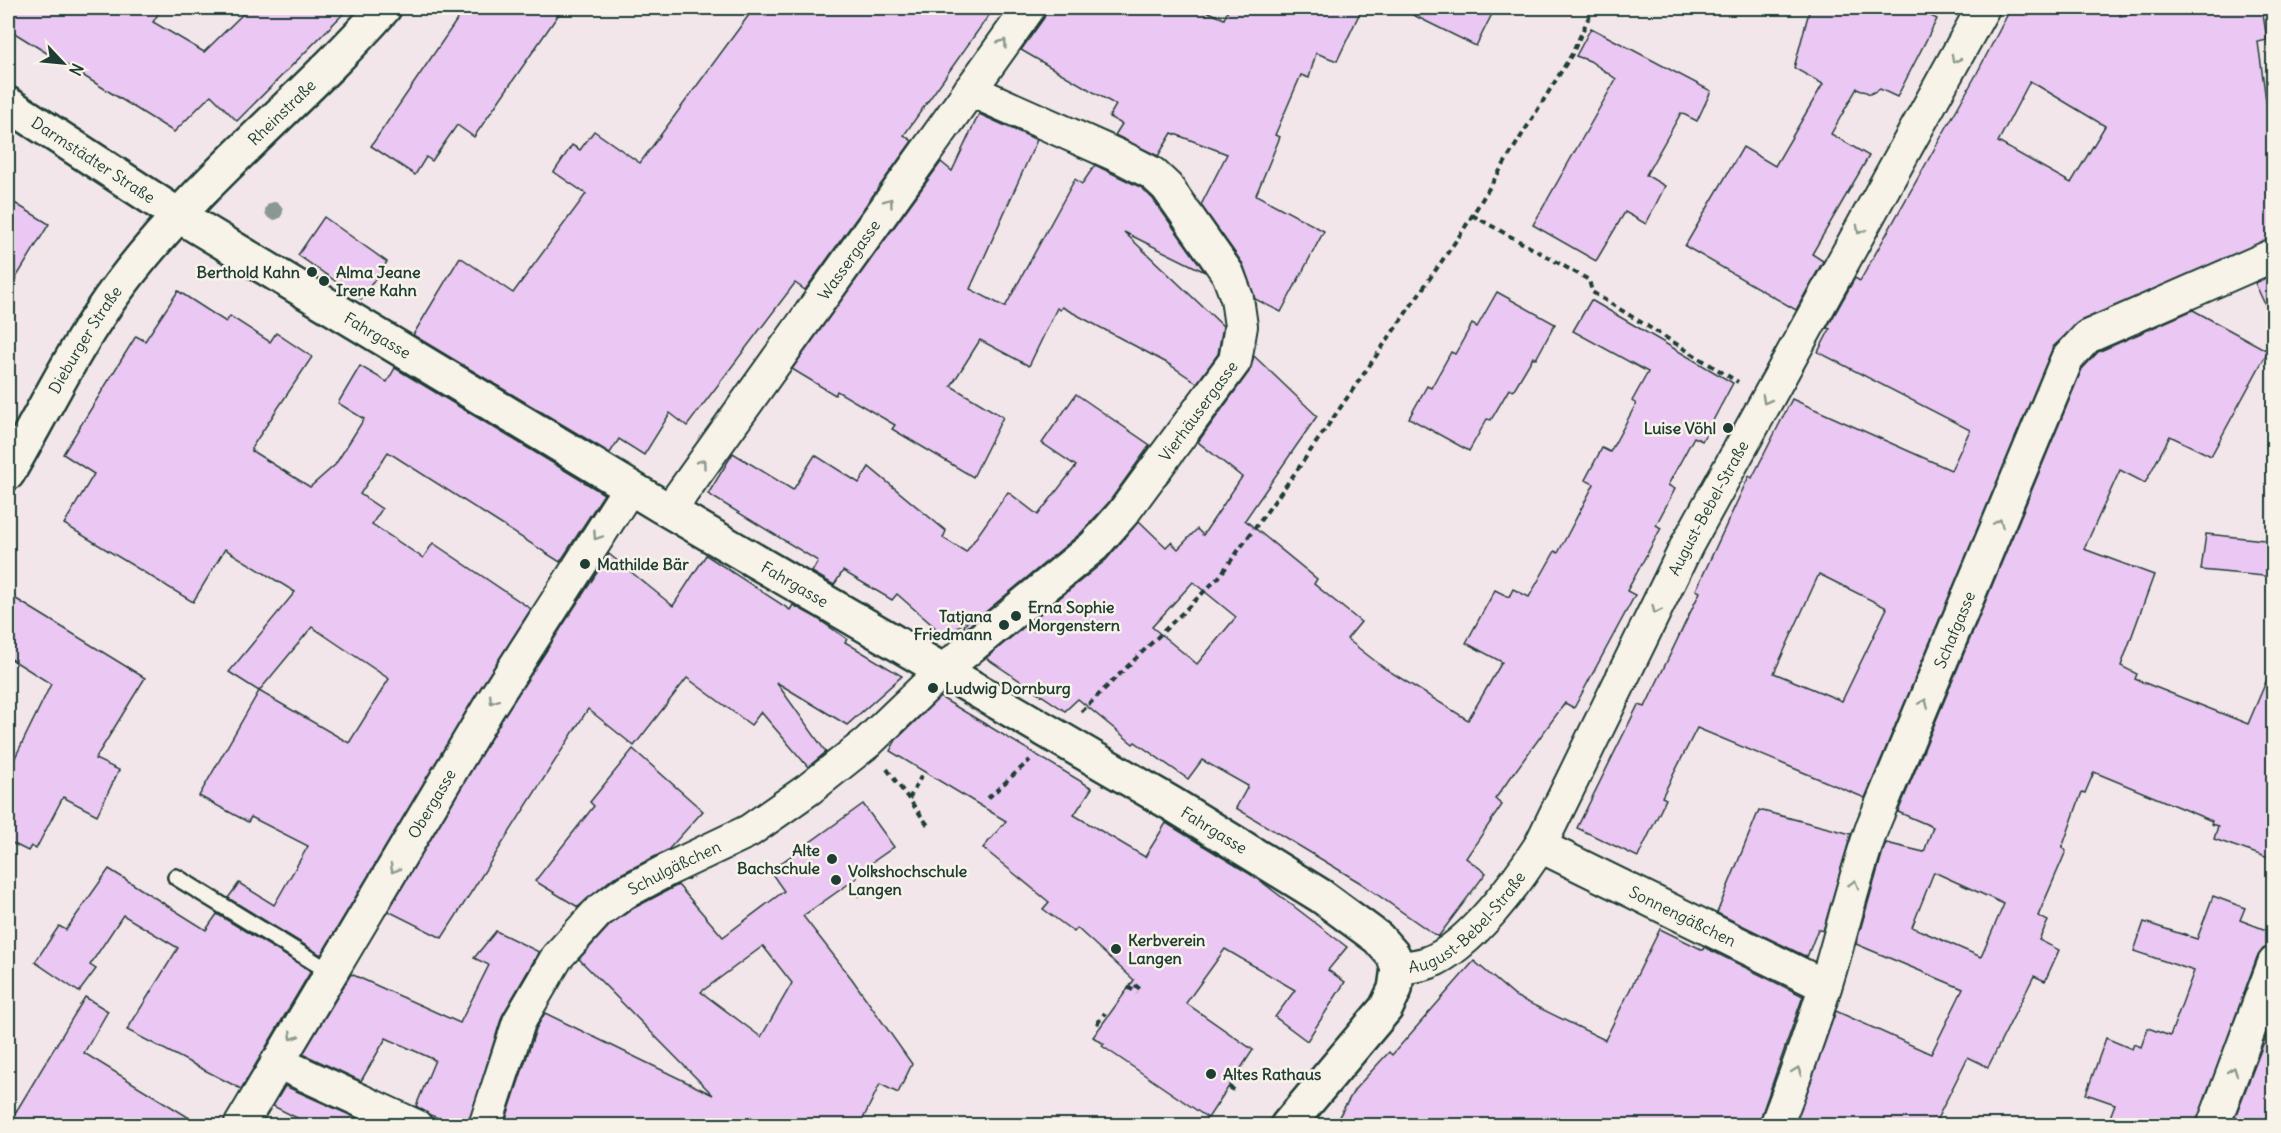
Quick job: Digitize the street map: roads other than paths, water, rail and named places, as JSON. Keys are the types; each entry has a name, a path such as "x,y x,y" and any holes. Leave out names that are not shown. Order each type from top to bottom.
{"main road":[{"name":"Rheinstraße","path":"178,215 384,8"},
{"name":"Darmstädter Straße","path":"8,104 178,215"},
{"name":"Dieburger Straße","path":"8,473 92,327 119,286 178,215"},
{"name":"Fahrgasse","path":"178,215 669,511 941,672 1172,804 1345,912 1378,938 1393,956 1398,969"},
{"path":"1287,1125 1386,1008 1395,989 1398,969"}],"street":[{"name":"Wassergasse","path":"669,511 1029,8"},
{"name":"August-Bebel-Straße","path":"1398,969 1428,963 1450,952 1519,878 1540,846 1687,545 1983,8"},
{"name":"Vierhäusergasse","path":"941,672 1111,530 1235,361 1241,327 1237,298 1228,274 1167,187 1152,173 970,90"},
{"name":"Schafgasse","path":"1776,1125 1797,1073 1873,825 2067,358 2087,337 2274,255"},
{"name":"Obergasse","path":"240,1125 489,707 630,487"},
{"name":"Schulgäßchen","path":"485,1125 519,1022 557,957 598,912 624,893 669,868 749,831 809,789 868,742 941,672"},
{"name":"Sonnengäßchen","path":"1540,846 1825,986"},
{"path":"2213,1125 2274,963"},
{"path":"277,1062 416,1125"}],"lane":[{"path":"176,877 332,973"}],"place":[{"name":"Berthold Kahn","path":"312,272"},
{"name":"Alma Jeane Irene Kahn","path":"324,281"},
{"name":"Luise Vöhl","path":"1728,428"},
{"name":"Mathilde Bär","path":"585,564"},
{"name":"Erna Sophie Morgenstern","path":"1016,616"},
{"name":"Tatjana Friedmann","path":"1004,625"},
{"name":"Ludwig Dornburg","path":"933,688"},
{"name":"Alte Bachschule","path":"832,859"},
{"name":"Volkshochschule Langen","path":"836,880"},
{"name":"Kerbverein Langen","path":"1116,949"},
{"name":"Altes Rathaus","path":"1211,1074"}]}
